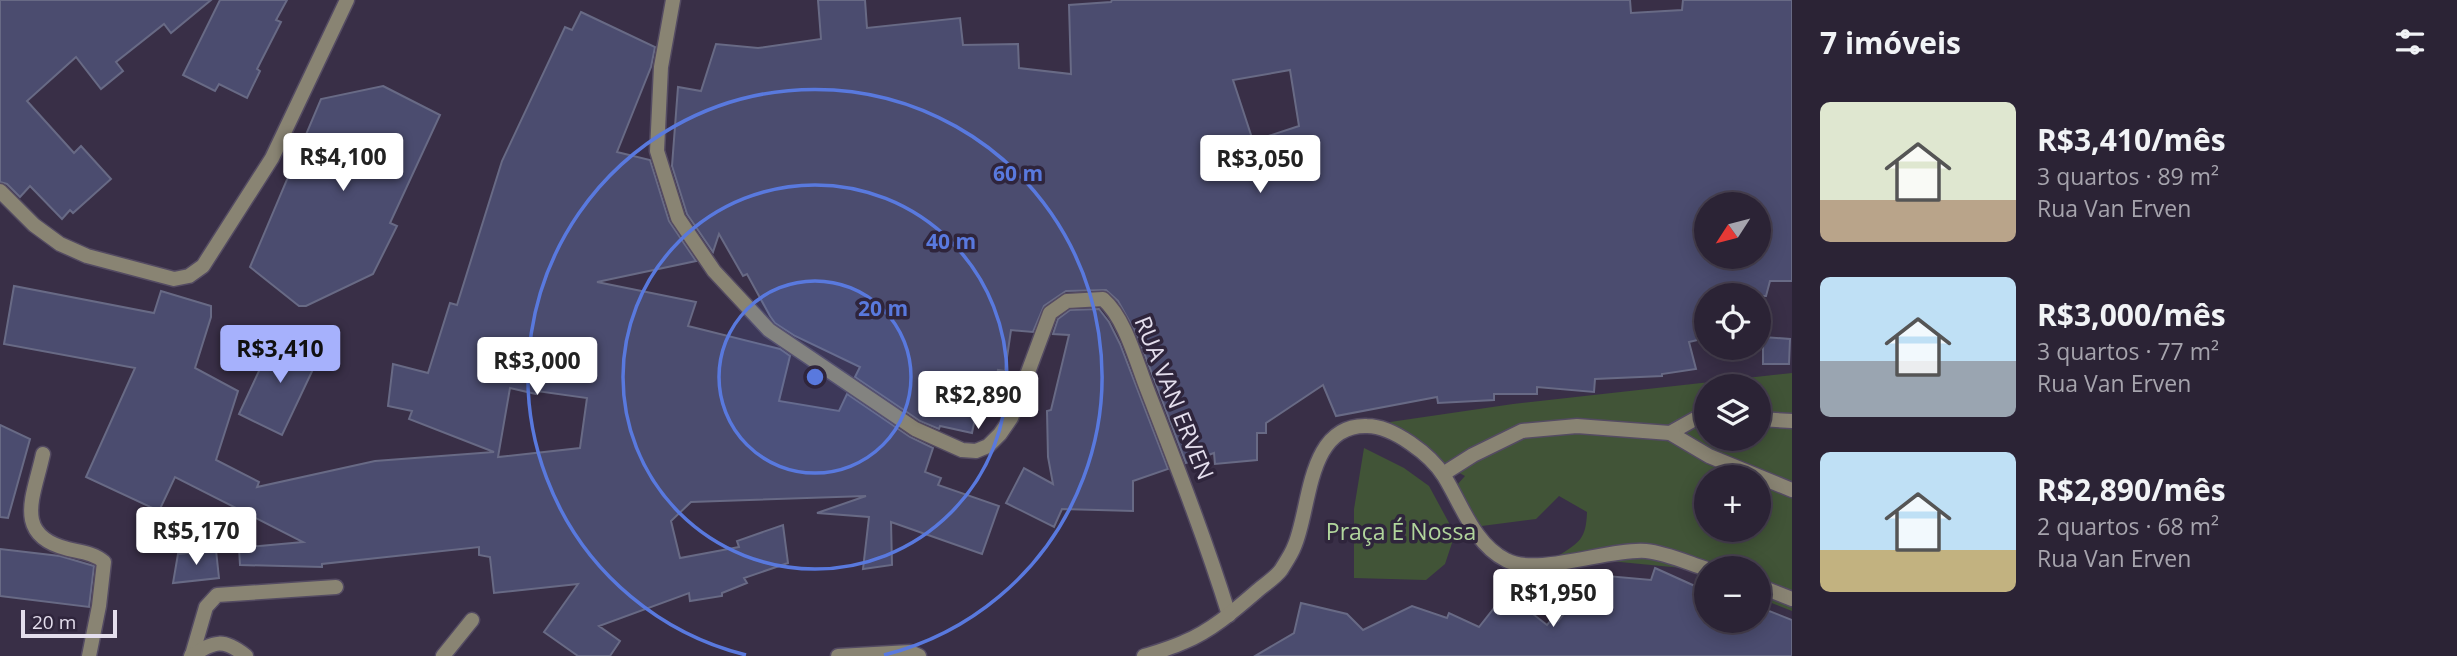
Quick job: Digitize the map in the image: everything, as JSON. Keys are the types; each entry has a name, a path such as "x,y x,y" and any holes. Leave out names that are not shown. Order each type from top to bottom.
{"street":[{"path":"0,191 60,244 88,256 174,279 189,276 203,266 272,158 347,0"},
{"name":"RUA VAN ERVEN","path":"673,0 661,67 657,151 678,218 714,271 769,330 915,429 962,450 976,451 988,446 1011,418 1050,313 1067,301 1103,299 1115,309 1129,343 1206,541 1229,615"},
{"path":"1670,433 1694,420"},
{"path":"1771,420 1792,421"},
{"path":"1144,656 1186,642 1229,615 1279,572 1295,546 1312,475 1319,458 1331,441 1345,430 1366,425 1391,430 1408,441 1443,474 1464,515 1483,541 1505,560 1529,567 1646,551 1694,565"},
{"path":"1443,474 1473,455 1522,431 1577,426 1670,433 1709,456 1792,490"},
{"path":"43,454 31,509 32,525 39,538 57,546 97,556 104,562 89,656"},
{"path":"192,656 206,607 217,595 336,587"},
{"path":"1771,591 1792,599"},
{"path":"443,656 472,620"},
{"path":"192,656 212,643 231,644 246,656"},
{"path":"838,656 910,652 919,656"}],"green space":[{"path":"1792,373 1792,611 1771,603 1771,556 1694,556 1694,572 1682,568 1558,556 1580,539 1587,512 1559,496 1536,519 1474,527 1448,495 1465,476 1403,443 1390,422 1513,404 1694,384 1694,451 1771,451 1771,375"},
{"name":"Praça É Nossa","path":"1364,448 1404,468 1429,486 1455,534 1445,564 1426,580 1354,578 1354,509"}],"building":[{"path":"0,0 211,0 171,33 164,24 116,62 123,71 101,89 76,57 27,101 74,153 81,146 111,179 73,213 70,210 62,219 30,186 20,197 7,184 0,182"},
{"path":"220,0 287,0 276,20 281,22 257,69 260,71 247,98 219,84 215,91 183,75"},
{"path":"818,0 865,0 867,28 960,18 963,45 1018,44 1019,68 1071,74 1069,5 1112,0 1630,0 1631,13 1682,10 1683,0 1792,0 1792,281 1694,283 1694,341 1689,342 1696,369 1662,376 1595,379 1594,392 1537,387 1537,394 1494,394 1494,400 1438,403 1437,397 1336,416 1323,385 1266,423 1266,433 1257,433 1257,460 1215,464 1214,453 1186,463 1138,337 1118,301 1106,290 1066,291 1044,306 1033,332 1011,330 1005,371 998,370 992,406 978,404 972,433 940,426 939,429 920,421 855,377 860,367 795,336 775,323 747,274 743,276 719,234 713,252 687,214 672,166 678,87 701,91 716,44 758,48 821,39","holes":["1290,70 1299,126 1253,141 1233,80"]},
{"path":"581,12 655,47 651,67 617,152 650,160 669,221 696,261 597,282 696,302 688,326 780,349 790,356 779,401 839,411 847,394 910,437 933,448 925,472 941,478 938,485 999,506 982,554 891,522 892,565 863,569 869,517 817,513 866,496 691,502 671,521 680,558 739,547 737,541 783,525 788,563 744,578 747,583 722,593 722,596 690,601 689,593 599,626 620,641 610,656 578,656 544,632 578,584 494,593 490,557 479,555 479,547 322,564 322,567 240,565 239,548 303,542 175,477 159,511 86,477 135,368 4,344 14,286 154,313 161,291 211,306 211,317 195,368 238,391 216,460 259,482 257,487 375,461 494,452 409,419 412,411 388,406 393,364 428,373 450,303 457,305 502,161 565,27 572,30","holes":["510,388 536,394 537,391 587,398 580,448 498,457"]},
{"path":"383,86 440,115 390,223 397,226 373,274 306,306 299,306 250,267 321,99"},
{"path":"1099,309 1120,344 1168,469 1133,481 1133,511 1062,509 1054,527 1006,503 1024,468 1053,484 1048,457 1047,411 1051,410 1069,335 1053,334 1058,319 1070,310"},
{"path":"1771,338 1790,339 1789,364 1763,364 1763,360 1771,360"},
{"path":"272,343 323,348 282,435 239,414"},
{"path":"0,425 30,439 8,518 0,517"},
{"path":"0,549 60,556 94,566 89,607 0,596"},
{"path":"216,550 219,578 173,583 178,554"},
{"path":"1655,568 1694,586 1694,633 1771,633 1771,612 1792,620 1792,656 1255,656 1294,633 1301,603 1347,614 1363,630 1412,606 1447,618 1449,613 1479,627 1506,593 1547,625 1554,617 1558,621 1577,598 1593,604 1596,575 1651,580"}]}
